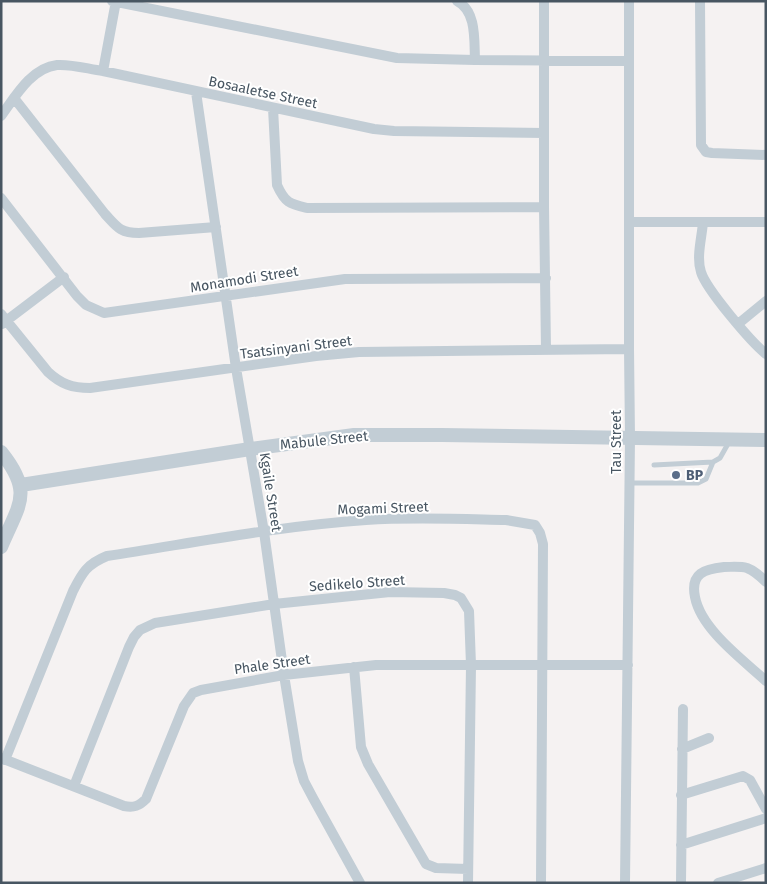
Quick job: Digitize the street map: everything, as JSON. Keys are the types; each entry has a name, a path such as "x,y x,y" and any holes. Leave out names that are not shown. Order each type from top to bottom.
{"street":[{"path":"457,1 468,11 472,20 475,60"},
{"path":"544,1 546,349"},
{"name":"Tau Street","path":"625,883 630,483 628,61 630,1"},
{"path":"700,1 700,136 702,149 712,153 766,155"},
{"path":"103,71 115,2 397,58 628,61"},
{"name":"Bosaaletse Street","path":"1,116 28,80 55,65 66,65 103,71 366,128 394,131 544,132"},
{"name":"Kgaile Street","path":"196,92 225,296 264,532 298,761 304,781 360,883"},
{"path":"14,98 119,230 128,233 139,233 216,227"},
{"path":"273,108 277,185 282,196 290,204 307,208 544,207"},
{"name":"Monamodi Street","path":"1,198 86,305 104,313 344,279 546,278"},
{"path":"629,222 766,222"},
{"path":"703,222 700,271 708,287 738,324 766,354"},
{"path":"3,320 64,278"},
{"path":"738,324 766,301"},
{"name":"Tsatsinyani Street","path":"3,320 52,376 63,384 74,388 90,388 316,356 359,352 629,349"},
{"name":"Mabule Street","path":"21,485 250,448 354,435 766,440"},
{"path":"1,452 17,474 21,485 21,497 1,547"},
{"name":"Mogami Street","path":"3,759 73,591 88,567 95,561 107,556 264,532 357,521 400,519 506,520 535,525 540,533 543,544 541,883"},
{"path":"766,582 756,572 746,568 734,567 704,570 697,577 694,585 695,596 705,621 714,632 766,681"},
{"name":"Sedikelo Street","path":"74,786 129,647 140,630 171,620 274,604 390,592 455,595 461,598 469,611 471,665 468,883"},
{"name":"Phale Street","path":"3,759 132,808 140,805 146,799 184,706 193,693 222,685 284,675 376,665 628,665"},
{"path":"354,667 361,747 363,755 377,780 426,864 436,868 468,869"},
{"path":"681,883 683,709"},
{"path":"682,748 709,738"},
{"path":"681,795 743,776 750,780 766,809"},
{"path":"681,845 766,818"},
{"path":"718,883 766,868"},
{"path":"752,872 755,883"}],"lane":[{"path":"654,465 713,462 720,458 730,439"},
{"path":"630,483 698,483 706,479 713,462"}],"place":[{"name":"BP","path":"676,475"}]}
